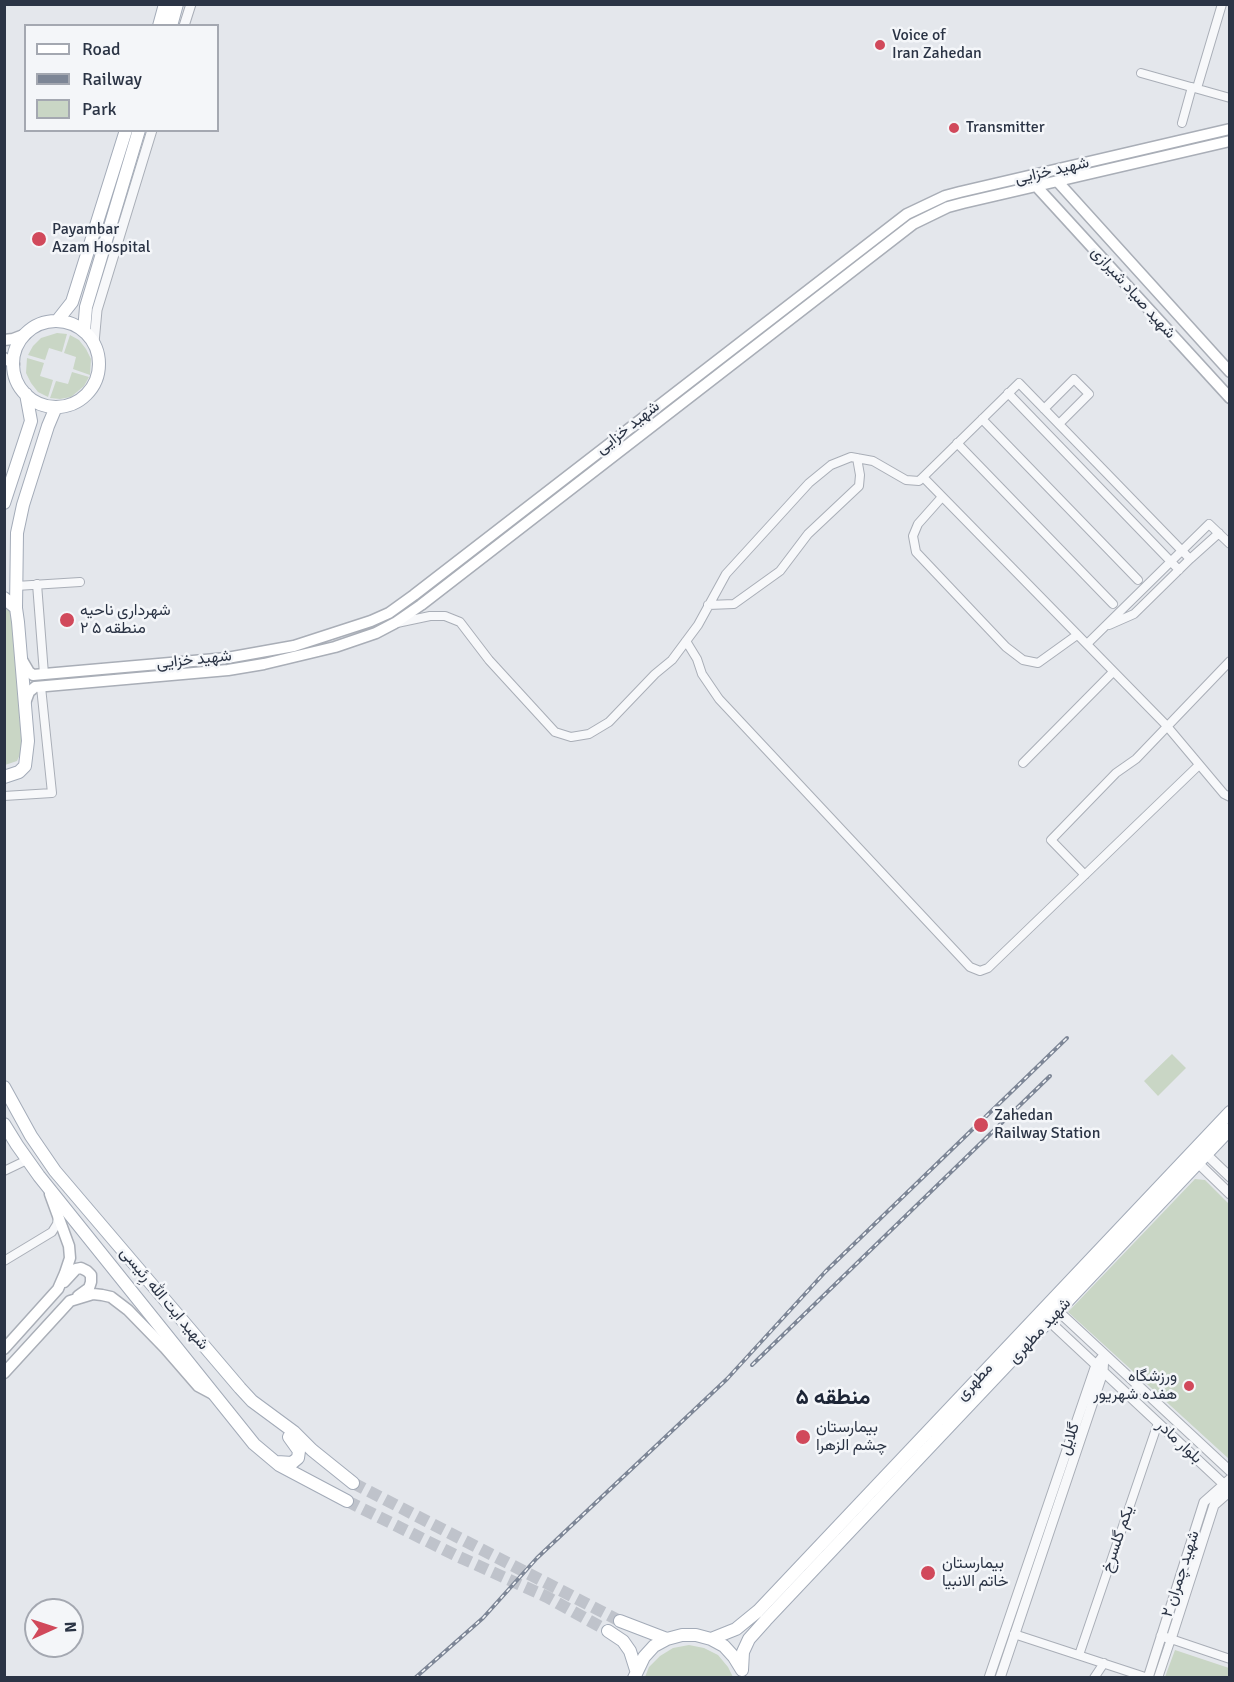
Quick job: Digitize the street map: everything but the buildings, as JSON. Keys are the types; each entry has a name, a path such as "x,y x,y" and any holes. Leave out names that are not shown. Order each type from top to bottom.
{"main road":[{"path":"160,24 165,4"},
{"path":"172,24 177,4"},
{"name":"شهید خزایی","path":"44,674 227,658 262,652 331,635 389,613 907,214 945,196 1230,129"},
{"path":"57,321 72,302 125,132"},
{"path":"84,331 86,307 138,132"},
{"name":"شهید خزایی","path":"41,687 228,670 335,647 376,633 395,623 897,234 913,224 948,207 1230,141"},
{"path":"1085,164 1087,176"},
{"name":"شهید صیاد شیرازی","path":"1058,182 1230,372"},
{"name":"شهید صیاد شیرازی","path":"1037,187 1230,398"},
{"path":"57,321 68,323 84,331 94,343 99,365 93,386 78,402 56,407 35,401 26,394 19,386 9,361 26,334 35,327 57,321"},
{"path":"4,340 26,334"},
{"path":"4,503 31,421 26,394"},
{"path":"6,777 19,772 25,766 28,741 16,608 16,534 48,426 56,407"},
{"path":"4,598 16,608"},
{"path":"21,659 33,675 44,674"},
{"path":"25,703 31,689 41,687"},
{"name":"شهید ایت الله رِئیسی","path":"4,1087 31,1136 55,1171 252,1401 294,1432 354,1483"},
{"name":"مطهری","path":"711,1639 736,1629 758,1611 1230,1112"},
{"name":"شهید ایت الله رِئیسی","path":"4,1124 46,1185 248,1437 273,1461 347,1501"},
{"name":"شهید مطهری","path":"743,1674 743,1652 750,1639 1230,1129"},
{"path":"46,1185 69,1246 70,1258 58,1289"},
{"path":"4,1349 76,1269 81,1268 91,1275 92,1282 89,1288 70,1301 4,1373"},
{"path":"70,1301 93,1294 111,1298 119,1303 165,1348 198,1386 215,1395"},
{"path":"1045,1308 1058,1311"},
{"path":"1045,1308 1049,1321"},
{"path":"252,1401 300,1451 298,1458 292,1463 283,1464 273,1461"},
{"path":"620,1621 667,1639"},
{"path":"608,1631 623,1641 630,1651 635,1674"},
{"path":"635,1674 649,1652 667,1639 682,1635 696,1635 724,1646 734,1657 743,1674"}],"street":[{"path":"185,24 191,4"},
{"path":"1182,123 1222,4"},
{"path":"1141,73 1230,98"},
{"path":"94,343 97,310 151,132"},
{"path":"1044,409 1074,380 1089,394 1051,438"},
{"path":"395,623 430,616 445,616 460,622 489,660 555,732 571,737 589,734 609,722 655,674 672,660 698,625 726,574 809,483 831,465 851,457 857,458 873,461 906,480 919,481 1019,383 1190,559"},
{"path":"1008,393 1179,570"},
{"path":"982,419 1138,580"},
{"path":"957,443 1113,604"},
{"path":"708,605 734,604 780,571 808,534 859,486 857,458"},
{"path":"923,477 1166,725 1224,794 1230,797"},
{"path":"942,497 918,524 913,536 916,552 1006,647 1023,660 1038,663 1077,634"},
{"path":"1086,644 1209,524 1230,544"},
{"path":"1102,628 1134,614 1219,533"},
{"path":"16,586 80,582"},
{"path":"37,584 44,674"},
{"path":"1145,587 1153,595"},
{"path":"686,641 697,659 702,674 719,699 970,967 980,971 988,968 1199,765"},
{"path":"1085,875 1051,840 1116,772 1136,759 1166,725 1228,664"},
{"path":"1023,764 1113,672"},
{"path":"4,796 52,793 41,687"},
{"path":"1202,1159 1230,1177"},
{"path":"1202,1159 1230,1194"},
{"path":"4,1171 27,1160"},
{"path":"4,1261 52,1232 57,1224 58,1214"},
{"name":"بلوار مادر","path":"1058,1311 1230,1471"},
{"name":"بلوار مادر","path":"1049,1321 1228,1486"},
{"name":"گلایل","path":"989,1677 1096,1365 1104,1354"},
{"name":"گلایل","path":"1000,1677 1103,1372 1104,1354"},
{"path":"1158,1423 1162,1409"},
{"name":"یکم گلسرخ","path":"1079,1655 1158,1423"},
{"name":"شهید چمران ۲","path":"1148,1677 1166,1638 1214,1505 1228,1486"},
{"path":"1014,1634 1148,1677"},
{"path":"1158,1677 1166,1638 1230,1659"},
{"path":"1094,1677 1104,1663"}],"green space":[{"path":"57,333 67,334 62,352 49,348 45,360 28,355 41,338"},
{"path":"70,335 79,340 91,359 90,375 73,369 76,357 64,353"},
{"path":"27,358 44,363 40,376 53,380 48,397 38,392 31,383 26,373"},
{"path":"72,372 89,377 84,386 71,397 50,398 56,381 68,384"},
{"path":"4,605 11,610 12,618 22,750 17,761 5,765"},
{"path":"1172,1054 1186,1068 1158,1096 1144,1081"},
{"name":"ورزشگاه هفده شهریور","path":"1195,1179 1205,1180 1229,1204 1229,1459 1068,1312"},
{"path":"689,1645 704,1648 718,1655 733,1677 645,1677 649,1667 660,1656 673,1648"},
{"path":"1175,1650 1229,1668 1229,1677 1165,1677"}],"tunnel":[{"path":"353,1483 620,1621"},
{"path":"347,1501 455,1555 547,1597 608,1631"}],"railway":[{"path":"415,1678 483,1618 537,1558 727,1379 826,1271 1067,1038"},
{"path":"752,1365 1050,1076"}],"place":[{"name":"Voice of Iran Zahedan","path":"880,45"},
{"name":"Transmitter","path":"954,128"},
{"name":"Payambar Azam Hospital","path":"39,239"},
{"name":"شهرداری ناحیه ۲ منطقه ۵","path":"67,620"},
{"name":"Zahedan Railway Station","path":"981,1125"},
{"name":"ورزشگاه هفده شهریور","path":"1189,1386"},
{"name":"بیمارستان چشم الزهرا","path":"803,1437"},
{"name":"بیمارستان خاتم الانبیا","path":"928,1573"}],"district":[{"name":"منطقه ۵","path":"833,1398"}]}
